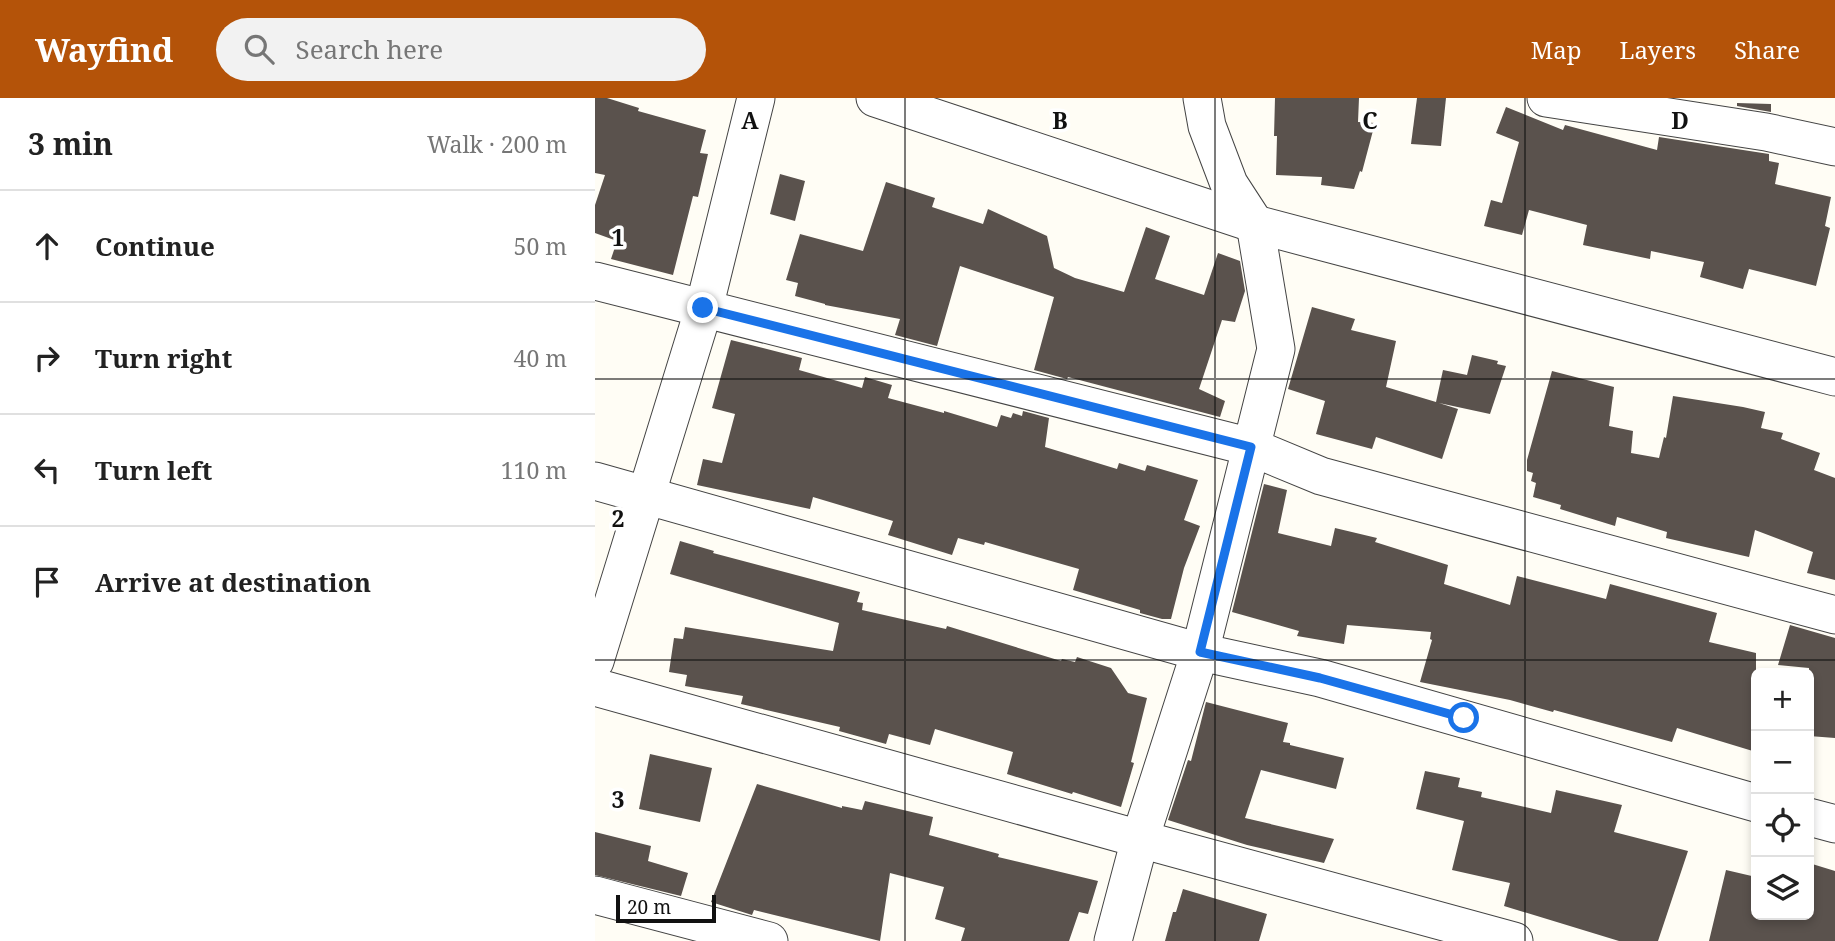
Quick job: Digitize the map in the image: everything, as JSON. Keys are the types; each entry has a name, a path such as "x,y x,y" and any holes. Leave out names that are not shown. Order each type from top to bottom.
{"street":[{"path":"595,661 703,308 756,98"},
{"path":"875,98 1255,223 1835,377"},
{"path":"1113,941 1140,839 1200,652 1276,349 1255,223 1229,184 1207,126 1202,98"},
{"path":"1546,98 1766,132 1835,147"},
{"path":"595,281 1251,447 1321,477 1835,615"},
{"path":"595,481 1200,652 1320,678 1751,802"},
{"path":"595,687 1514,941"},
{"path":"1814,818 1835,824"},
{"path":"595,895 769,941"}],"building":[{"path":"595,98 607,98 639,108 638,111 706,130 700,153 708,154 698,197 693,196 673,275 611,259 617,241 595,233 595,205 605,175 595,173"},
{"path":"1275,98 1359,98 1358,122 1375,123 1362,172 1360,171 1354,189 1321,185 1322,177 1276,175"},
{"path":"1417,98 1446,98 1441,146 1411,144"},
{"path":"1737,103 1771,104 1771,112 1737,106"},
{"path":"1506,107 1563,130 1565,125 1657,150 1659,137 1769,154 1769,161 1779,163 1775,184 1831,197 1825,226 1830,228 1816,286 1749,269 1743,289 1700,277 1704,262 1651,251 1650,259 1583,245 1587,225 1529,210 1522,235 1484,226 1491,200 1502,203 1519,142 1496,133"},
{"path":"780,174 805,181 795,221 770,214"},
{"path":"886,182 935,198 932,207 983,224 988,209 1047,236 1054,268 1075,278 1124,292 1146,227 1170,236 1155,279 1204,295 1218,253 1240,261 1245,291 1235,322 1222,320 1199,389 1225,401 1220,417 1034,370 1054,297 960,266 937,346 895,335 900,319 825,305 795,296 798,283 786,280 800,234 863,251"},
{"path":"1312,307 1355,319 1351,330 1396,341 1386,387 1436,402 1443,370 1467,375 1472,355 1498,361 1497,364 1506,366 1490,414 1439,403 1458,409 1442,459 1376,437 1372,449 1316,434 1325,401 1288,389"},
{"path":"731,340 802,358 799,370 862,388 865,377 892,385 888,398 997,427 1001,415 1011,418 1013,413 1022,416 1023,411 1049,418 1045,447 1117,469 1119,463 1145,471 1147,465 1198,480 1184,520 1200,526 1184,568 1171,619 1140,613 1140,610 1073,590 1079,569 985,542 984,545 958,538 952,555 888,535 893,521 813,497 810,509 697,485 703,459 722,463 735,414 712,408"},
{"path":"1552,371 1614,387 1609,426 1633,431 1631,453 1659,458 1664,437 1666,438 1673,396 1765,412 1761,428 1783,433 1781,439 1820,453 1814,470 1835,478 1835,580 1807,573 1813,552 1755,530 1749,557 1666,538 1667,532 1617,517 1615,526 1560,509 1561,505 1533,497 1536,483 1531,481 1533,473 1527,471 1527,460"},
{"path":"1264,484 1287,490 1278,533 1331,546 1335,528 1377,538 1375,542 1448,565 1444,584 1510,605 1517,576 1606,599 1610,584 1717,613 1709,642 1756,653 1756,668 1751,668 1751,750 1677,728 1672,742 1554,710 1553,712 1510,700 1420,682 1432,640 1431,632 1347,625 1344,644 1297,636 1299,631 1232,612"},
{"path":"680,541 714,551 713,553 860,592 857,602 863,603 862,610 946,629 947,626 1061,661 1075,662 1077,657 1111,668 1128,693 1147,698 1131,762 1134,763 1121,807 1007,774 1013,752 935,729 930,745 889,734 886,744 839,731 840,727 741,704 743,696 685,686 687,675 669,672 674,638 683,639 685,627 833,651 839,623 670,574"},
{"path":"1790,625 1835,638 1835,738 1814,736 1814,668 1778,665"},
{"path":"1206,702 1288,723 1283,742 1344,758 1336,789 1261,770 1245,818 1334,839 1324,863 1247,845 1168,820 1188,760 1191,761"},
{"path":"650,754 712,768 700,822 639,809"},
{"path":"1425,771 1460,778 1458,787 1482,792 1481,797 1551,813 1556,790 1622,805 1614,832 1688,851 1658,941 1619,941 1504,906 1510,883 1452,870 1464,821 1416,809"},
{"path":"757,784 842,808 862,810 865,801 933,817 929,835 999,854 998,857 1098,881 1088,914 1079,912 1069,941 961,941 965,928 935,919 944,887 890,873 880,941 754,910 752,915 711,902"},
{"path":"595,832 651,846 648,861 688,873 681,896 595,875"},
{"path":"1814,865 1835,871 1835,941 1709,941 1726,870 1751,876 1751,920 1814,920"},
{"path":"1183,889 1267,914 1259,941 1165,941"}],"route":[{"path":"703,308 1251,447 1200,652 1320,678 1464,718"}]}
